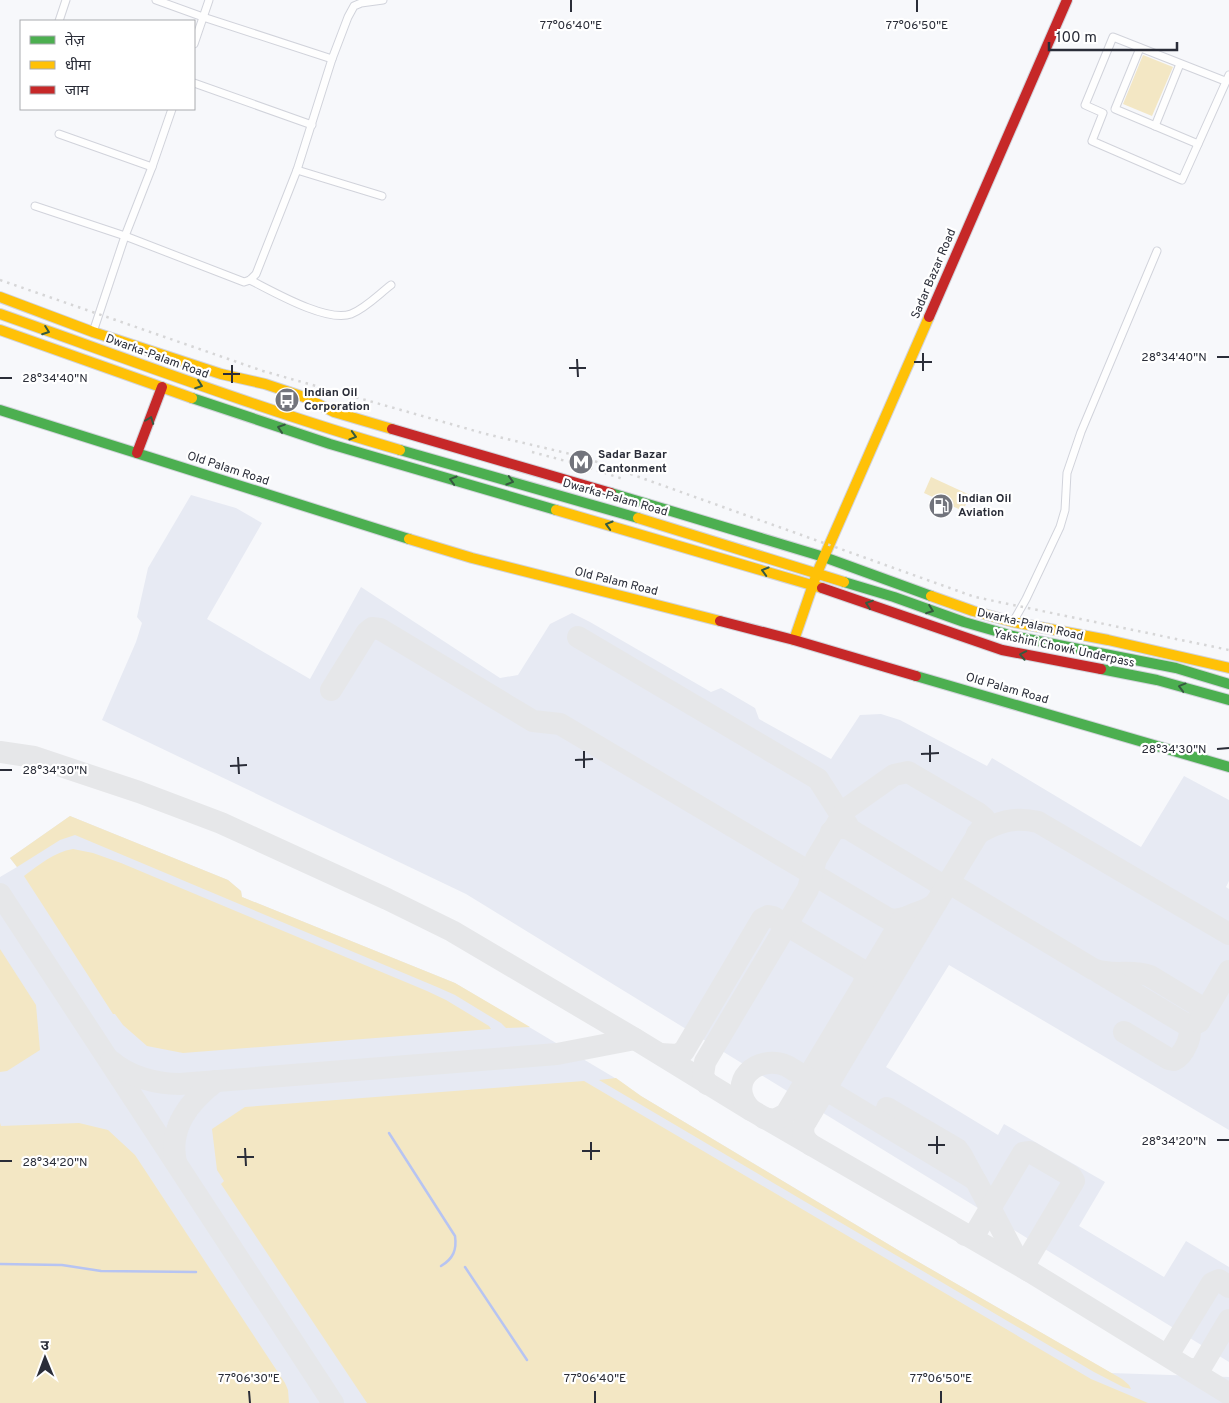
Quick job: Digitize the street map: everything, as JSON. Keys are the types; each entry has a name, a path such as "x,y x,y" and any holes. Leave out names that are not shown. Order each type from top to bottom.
{"street":[{"path":"59,20 66,0"},
{"path":"156,0 332,59"},
{"path":"195,41 209,0"},
{"path":"36,206 125,236 244,282 250,280 256,274 298,170 332,59 348,17 354,6 364,1 383,0"},
{"name":"Sadar Bazar Road","path":"794,640 812,584 1067,0"},
{"path":"1103,112 1092,141 1182,180 1198,144 1227,78 1180,64 1113,38 1084,105 1103,112 1115,109 1198,144"},
{"path":"1115,109 1140,48"},
{"path":"1155,126 1180,64"},
{"path":"195,83 312,125"},
{"path":"93,332 125,236 172,110"},
{"path":"59,134 152,167"},
{"path":"298,170 382,196"},
{"path":"1012,622 1026,599 1060,526 1065,510 1067,473 1080,432 1157,251"},
{"path":"250,280 301,306 328,314 348,315 358,310 391,285"},
{"path":"0,297 93,332 221,374 266,384 304,397 334,412 683,514 824,558 973,611 1012,622 1108,640 1229,668"},
{"name":"Dwarka-Palam Road","path":"0,314 334,431 635,517 894,596 964,622 1013,636 1176,668 1229,684"},
{"path":"0,330 245,417 330,444 812,584"},
{"path":"137,453 162,387"},
{"name":"Old Palam Road","path":"0,410 472,558 794,640 1229,767"},
{"name":"Yakshini Chowk Underpass","path":"812,584 1002,650 1158,680 1229,700"}],"shaded area":[{"path":"1143,55 1173,67 1152,116 1123,104"},
{"path":"931,477 970,495 963,511 924,493"},
{"path":"191,495 236,508 262,523 207,619 310,679 361,587 500,678 518,675 550,624 572,613 711,692 721,688 755,708 759,719 831,759 860,715 881,714 900,720 987,766 992,758 1141,847 1184,776 1229,800 1229,881 1226,887 1229,889 1229,1130 949,965 886,1067 998,1135 1004,1124 1105,1182 1079,1226 1164,1277 1186,1241 1229,1267 1229,1362 466,894 102,720 136,642 142,623 137,617 148,568"},
{"path":"70,816 228,880 241,891 242,897 455,983 903,1253 1111,1373 1229,1377 1229,1403 0,1403 0,877 17,867 10,858"},
{"path":"70,816 228,880 241,891 242,897 455,983 530,1027 506,1028 455,995 75,835 60,840 17,867 10,858"},
{"path":"73,849 93,853 121,863 427,991 446,1000 491,1029 183,1053 147,1046 113,1014 24,876 53,856"},
{"path":"0,949 36,1005 40,1050 7,1071 0,1072"},
{"path":"616,1078 641,1096 903,1253 1122,1379 1131,1389 1123,1387 1094,1372 599,1080"},
{"path":"584,1081 1091,1379 1148,1403 367,1403 221,1184 224,1181 217,1170 212,1129 245,1107"},
{"path":"0,1123 1,1126 79,1123 108,1130 135,1155 285,1383 288,1390 289,1403 0,1403"}],"waterway":[{"path":"389,1133 455,1236 453,1254 441,1266"},
{"path":"0,1264 62,1265 101,1271 196,1272"},
{"path":"465,1267 527,1360"}],"taxiway":[{"path":"331,690 367,632 372,628 380,629 533,721 560,724 887,918 893,920 904,918"},
{"path":"578,637 818,779 848,826"},
{"path":"0,752 34,757 139,792 221,823 452,931 751,1110 1029,1271 1229,1394"},
{"path":"707,1084 703,1075 705,1062 808,889 816,859 846,809 894,775 908,772 978,813 984,818 984,824 936,903 902,920 786,1114 775,1120 764,1118"},
{"path":"977,834 1006,821 1030,820 1038,822 1229,934"},
{"path":"831,832 838,827 849,829 937,882 956,887 1093,969 1150,976 1201,1007 1200,1020 1194,1024 1187,1025"},
{"path":"0,894 333,1403"},
{"path":"811,1145 804,1136 804,1125 936,903"},
{"path":"660,1054 678,1055 684,1051 762,919 768,916 773,917 860,969 865,975 864,985"},
{"path":"1199,1022 1229,971"},
{"path":"1100,973 1187,1025 1190,1034 1184,1050 1174,1060 1169,1059 1124,1032"},
{"path":"111,1061 118,1067 135,1075 162,1083 180,1084 557,1054 635,1039"},
{"path":"751,1110 744,1100 741,1089 743,1080 748,1073 765,1063 787,1066 976,1181 1022,1266"},
{"path":"176,1162 174,1149 178,1126 190,1106 216,1081"},
{"path":"887,1108 957,1149 974,1178"},
{"path":"965,1235 975,1234 1023,1153 1030,1152 1071,1176 1074,1181 1026,1262 1029,1271"},
{"path":"1164,1353 1171,1350 1212,1283 1219,1280 1229,1287"},
{"path":"1190,1369 1197,1370 1201,1367 1229,1320"}],"railway":[{"path":"0,280 263,371 486,434 583,457 975,597 1229,650"},
{"path":"532,452 623,479"}],"traffic: fast":[{"path":"192,398 330,444 556,510"},
{"path":"0,410 409,539"},
{"path":"400,450 638,518"},
{"path":"611,493 824,557 931,596"},
{"path":"844,582 894,597 964,622 1013,636 1176,668 1229,684"},
{"path":"1101,669 1157,680 1229,700"},
{"path":"916,676 1229,767"}],"traffic: slow":[{"path":"0,297 93,332 221,374 265,384 304,397 334,412 392,429"},
{"path":"0,314 249,402 400,450"},
{"path":"794,640 817,573 929,317"},
{"path":"0,330 192,398"},
{"path":"556,510 822,588"},
{"path":"638,518 844,582"},
{"path":"409,539 472,558 720,621"},
{"path":"931,596 973,611 1013,622 1108,640 1229,668"}],"traffic: jam":[{"path":"929,317 1067,0"},
{"path":"137,453 162,387"},
{"path":"392,429 611,493"},
{"path":"822,588 1002,650 1101,669"},
{"path":"720,621 794,640 916,676"}],"place":[{"name":"Indian Oil Corporation","path":"287,400"},
{"name":"Sadar Bazar Cantonment","path":"581,462"},
{"name":"Indian Oil Aviation","path":"941,506"}]}
